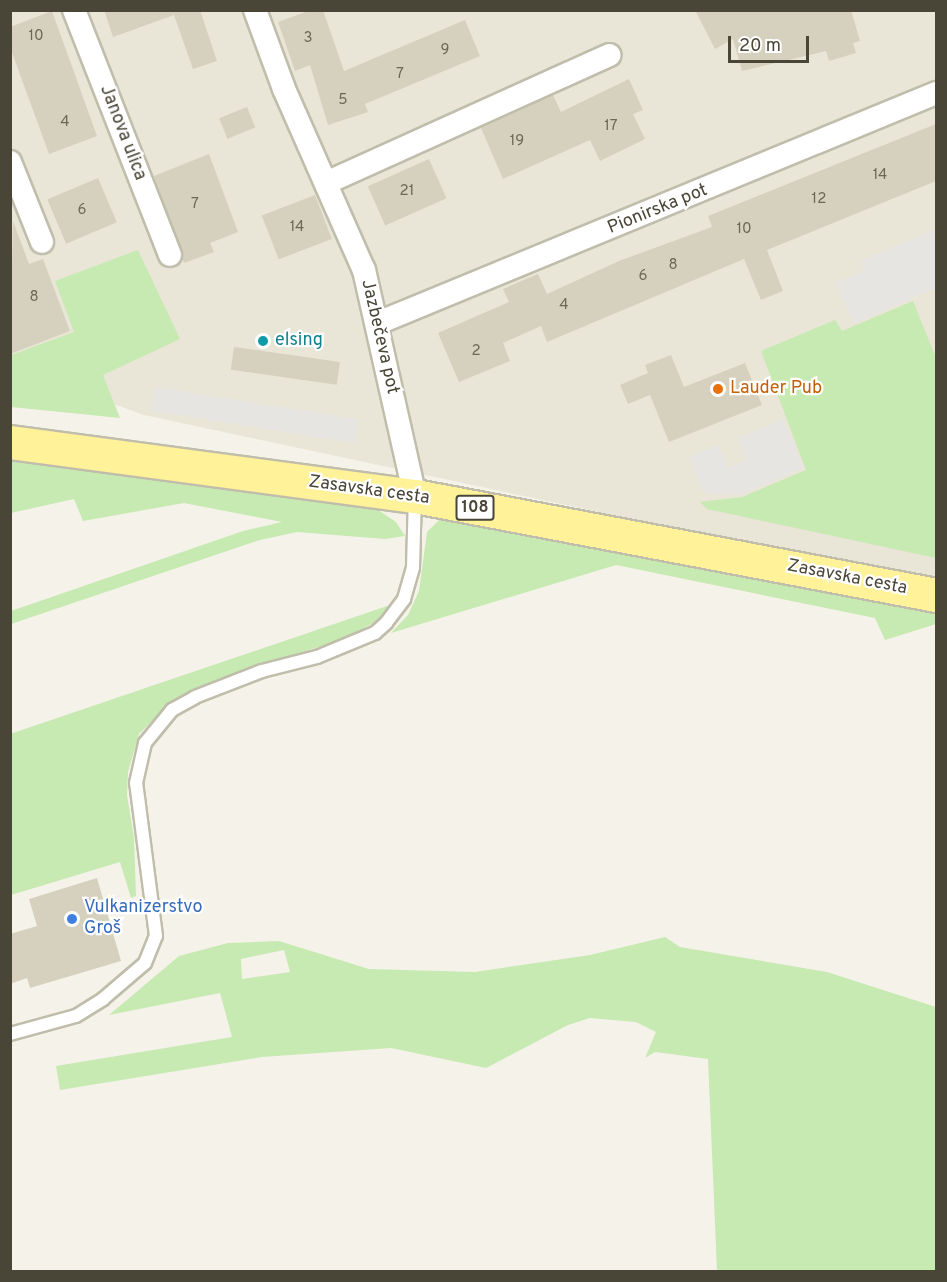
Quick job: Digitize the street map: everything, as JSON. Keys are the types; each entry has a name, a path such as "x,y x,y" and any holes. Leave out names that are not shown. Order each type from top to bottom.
{"main road":[{"name":"Zasavska cesta","path":"10,442 415,496 936,595"}],"street":[{"name":"Janova ulica","path":"74,10 170,255"},
{"name":"Jazbečeva pot","path":"255,10 284,89 364,270 378,323 415,496"},
{"path":"326,183 609,55"},
{"name":"Pionirska pot","path":"378,323 936,93"},
{"path":"10,162 42,242"}],"lane":[{"path":"10,1034 76,1016 103,999 145,963 156,936 136,783 145,743 172,710 195,697 262,671 317,657 375,633 386,623 404,599 412,567 415,496"}],"shaded area":[{"path":"10,11 936,11 936,584 144,415 11,367"},
{"path":"936,229 936,288 854,324 836,283 864,271 861,261"},
{"path":"155,387 358,419 355,443 151,411"},
{"path":"783,419 804,468 739,495 704,493 689,457 718,445 728,468 746,460 738,438"}],"green space":[{"path":"138,250 180,339 103,375 120,418 11,407 11,355 74,332 55,281"},
{"path":"913,301 936,358 936,558 707,509 700,502 742,497 806,470 761,351 835,320 842,331"},
{"path":"11,456 344,502 378,510 396,522 405,536 385,539 297,532 260,540 11,624 11,611 243,531 282,522 184,503 83,521 74,499 11,513"},
{"path":"458,518 936,609 936,624 885,640 875,618 616,565 391,633 408,615 419,591 427,532 440,519"},
{"path":"393,604 378,620 347,638 255,667 189,693 157,716 139,734 128,772 127,795 134,838 136,896 131,898 120,862 11,895 10,734"},
{"path":"665,937 680,947 827,972 936,1007 936,1271 717,1271 708,1059 655,1052 645,1058 656,1032 636,1022 590,1018 568,1025 486,1068 391,1048 262,1057 60,1090 56,1066 232,1037 220,993 109,1015 179,956 228,943 279,941 369,969 475,972 590,955","holes":["284,950 290,972 242,979 241,959"]}],"building":[{"path":"104,10 200,10 217,61 193,69 174,15 113,37"},
{"path":"311,10 323,10 344,71 465,20 480,56 365,104 368,112 328,125 310,65 295,71 278,22"},
{"path":"695,10 851,10 860,41 853,43 856,53 829,61 826,51 742,71 733,39 715,49"},
{"path":"52,11 97,136 49,154 10,47 10,27"},
{"path":"629,79 643,110 633,114 645,139 600,161 590,140 503,179 481,128 553,95 561,112"},
{"path":"247,107 255,127 227,139 219,118"},
{"path":"936,124 936,181 767,250 783,291 761,300 744,259 547,342 541,326 503,343 510,361 459,382 438,333 509,302 503,289 538,274 547,294 619,261 712,227 708,216"},
{"path":"209,154 238,232 210,243 214,252 184,263 154,176"},
{"path":"429,159 446,198 385,226 368,186"},
{"path":"98,178 117,222 66,244 47,199"},
{"path":"315,195 332,239 279,259 262,215"},
{"path":"13,221 29,264 43,259 70,331 10,354"},
{"name":"elsing","path":"234,347 340,362 337,385 231,370"},
{"name":"Lauder Pub","path":"671,355 684,387 745,363 762,405 669,442 650,395 628,404 620,385 648,373 645,365"},
{"name":"Vulkanizerstvo Groš","path":"97,878 121,961 30,988 27,978 10,984 10,934 37,926 29,899"}],"place":[{"name":"elsing","path":"263,341"},
{"name":"Lauder Pub","path":"718,389"},
{"name":"Vulkanizerstvo Groš","path":"72,919"}]}
